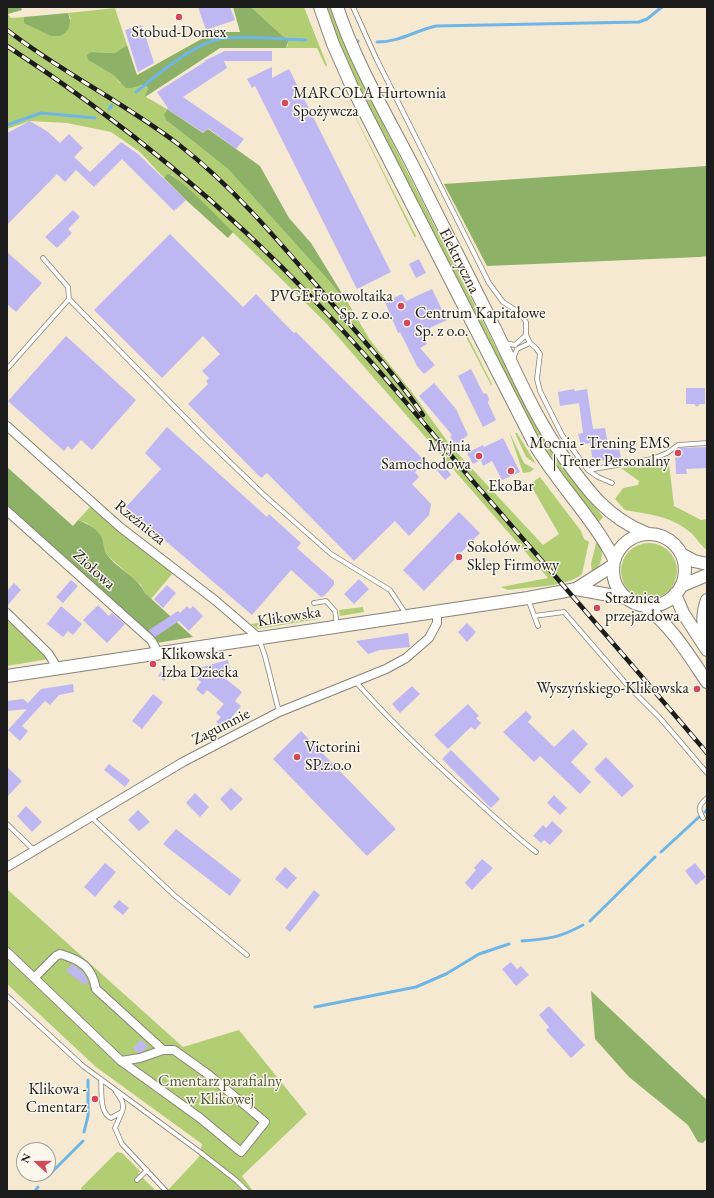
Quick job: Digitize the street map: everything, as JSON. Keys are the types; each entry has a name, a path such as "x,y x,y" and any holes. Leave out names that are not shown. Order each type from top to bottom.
{"main road":[{"name":"Elektryczna","path":"320,7 333,44 352,87 535,445 548,468 606,544 613,562"},
{"name":"Elektryczna","path":"337,7 352,46 513,368 553,441 582,482 619,520 646,533"},
{"path":"707,650 683,614 678,590 685,566 678,548 667,538 653,533 639,534 626,541 617,552 613,562 614,580 620,593 632,602 645,606 659,616 672,631 707,682"},
{"path":"681,554 694,561 707,564"},
{"name":"Klikowska","path":"576,589 613,562"},
{"path":"645,606 656,605 666,601 678,590 707,575"},
{"name":"Klikowska","path":"7,676 528,598 576,589 626,598"},
{"path":"707,600 703,614 703,625 707,641"}],"street":[{"name":"Rzeźnicza","path":"7,426 120,527 216,601 258,638"},
{"name":"Ziołowa","path":"7,511 151,640 159,654"},
{"name":"Zagumnie","path":"7,867 92,818 183,762 279,712 356,682 386,669 406,658 429,638 437,622 436,612"},
{"path":"7,613 48,653 58,668"},
{"path":"7,952 121,1061 200,1118 241,1152 265,1122 209,1075 174,1050 163,1050 140,1058 121,1061"},
{"path":"34,978 56,956 60,954 75,958 94,975 96,990 163,1050"}],"lane":[{"path":"353,7 376,58 477,262 496,294 503,302 524,316 528,326 526,335 515,345 500,340"},
{"path":"43,258 68,287 69,299 189,422 264,495 331,554 390,590 407,616"},
{"path":"7,369 69,299"},
{"path":"526,335 530,343 540,354 537,379 544,401 562,435 588,470 598,477 612,483"},
{"path":"513,368 515,351 520,346 530,343"},
{"path":"588,470 652,458 667,453 678,445 707,443"},
{"path":"528,598 538,626"},
{"path":"314,603 326,601 335,611 337,626"},
{"path":"534,616 564,612 628,686 660,718 707,773"},
{"path":"258,638 266,656 279,712"},
{"path":"356,682 385,716 418,748 514,835 536,852"},
{"path":"703,818 699,811 699,805 707,798"},
{"path":"92,818 174,894 247,955"},
{"path":"7,824 35,851"},
{"path":"7,996 83,1066 200,1152 237,1181 247,1191"},
{"path":"101,1080 104,1113 111,1118 122,1112"},
{"path":"113,1088 123,1103 122,1112 115,1128 119,1141 166,1191"},
{"path":"137,1180 147,1170"}],"green space":[{"path":"7,7 21,7 22,10 8,14"},
{"path":"233,7 251,7 288,41 286,48 220,48 145,97 148,88 146,86 142,85 126,88 113,75 88,60 87,55 91,52 115,53 127,45 137,75 214,32 240,32"},
{"path":"251,7 304,7 327,65 326,67 317,48 286,48 288,45 274,28"},
{"path":"325,7 332,7 347,48 380,118 514,383 557,458 603,517 599,522 569,484 526,419 342,52"},
{"path":"115,8 127,45 115,53 91,52 88,60 113,75 120,83 146,86 148,88 146,97 167,109 165,112 166,120 228,169 330,282 354,313 370,340 411,391 450,445 543,545 559,534 530,484 540,477 581,531 584,539 589,542 582,574 568,582 547,586 508,590 501,587 548,578 326,323 172,175 165,176 164,178 140,152 111,132 67,123 30,121 7,129 7,13 11,18 24,17 24,23 71,19 68,13"},
{"path":"68,13 70,23 68,29 60,36 51,36 24,23 24,17"},
{"path":"337,80 416,236 415,238"},
{"path":"167,109 203,133 208,129 260,166 289,218 311,243 354,313 330,282 228,169 166,120 164,115"},
{"path":"707,166 707,256 699,257 487,266 444,184"},
{"path":"167,174 181,182 233,232 228,238 164,178"},
{"path":"464,333 466,333 492,384 491,385"},
{"path":"509,431 524,463 534,469 530,472 523,473"},
{"path":"515,433 517,433 536,464 526,457"},
{"path":"669,464 674,506 701,520 707,519 707,550 690,532 675,522 659,516 625,510 615,499 623,488 638,485 639,481 621,468"},
{"path":"7,467 73,526 78,520 94,528 101,536 106,554 112,561 133,578 142,587 145,593 193,637 156,643 7,505"},
{"path":"90,507 173,573 151,599 145,593 141,585 108,556 103,547 101,536 87,523 78,520"},
{"path":"599,540 602,550 602,558 596,570 592,574 591,564 596,543"},
{"path":"644,543 654,543 669,551 675,560 677,571 675,582 669,591 654,599 644,599 633,594 626,587 621,576 621,566 626,555 633,548"},
{"path":"363,607 364,612 340,616 339,610"},
{"path":"318,614 318,619 258,629 251,624"},
{"path":"7,617 49,659 7,666"},
{"name":"Cmentarz parafialny w Klikowej","path":"7,889 183,1047 239,1030 307,1114 242,1176 253,1191 167,1191 199,1157 202,1144 96,1067 7,984"},
{"path":"591,991 707,1100 707,1138 703,1143 698,1142 688,1125 629,1077 595,1039"},
{"path":"117,1152 122,1153 140,1171 138,1173 156,1191 82,1191 81,1188"}],"building":[{"path":"198,7 230,7 235,20 206,30"},
{"path":"142,25 154,63 138,72 125,30"},
{"path":"225,51 272,51 272,61 224,61 227,68 183,97 244,139 236,149 208,128 204,133 167,109 168,108 157,92 206,61 204,61"},
{"path":"272,67 272,78 289,69 391,272 357,289 255,86 252,88 247,79"},
{"path":"30,121 48,132 60,143 69,134 83,148 74,157 90,172 121,142 138,154 186,200 174,211 122,159 94,187 76,170 65,182 57,174 7,225 7,133"},
{"path":"73,210 80,217 68,229 72,233 57,248 45,237"},
{"path":"170,234 243,307 256,294 425,461 415,472 419,477 412,484 431,504 429,515 409,536 395,521 354,561 267,473 261,478 188,404 208,384 206,381 209,378 202,371 220,354 203,336 162,378 94,310"},
{"path":"7,252 42,283 16,312 7,304"},
{"path":"419,259 426,273 416,278 409,264"},
{"path":"432,289 447,320 421,332 427,344 420,348 435,365 424,374 417,366 400,332 398,333 385,302 402,294 406,301"},
{"path":"66,336 136,400 92,450 81,440 72,450 68,446 64,451 8,401"},
{"path":"471,369 483,393 487,394 489,399 488,403 496,420 483,427 458,376"},
{"path":"434,383 456,409 468,435 456,445 450,437 452,435 419,396"},
{"path":"686,388 705,388 705,404 700,404 697,407 694,404 686,404"},
{"path":"574,389 575,391 587,389 593,429 605,428 609,449 619,448 621,458 593,462 590,443 581,445 578,434 583,433 579,403 560,406 558,392"},
{"path":"167,427 267,517 269,514 301,543 297,548 334,581 334,585 324,596 321,597 291,570 252,615 126,507 161,469 145,453"},
{"path":"503,438 520,472 502,480 492,461 483,466 481,460 473,464 467,453 483,445 484,447"},
{"path":"707,447 707,468 686,469 687,474 676,474 675,451 679,448"},
{"path":"444,465 451,475 445,480 436,469"},
{"path":"459,512 480,533 424,591 403,570"},
{"path":"359,579 369,589 354,604 344,594"},
{"path":"71,580 78,586 63,603 56,597"},
{"path":"14,583 21,590 7,606 7,591"},
{"path":"167,585 176,593 163,608 154,599"},
{"path":"98,605 109,616 112,613 125,624 107,643 83,620"},
{"path":"61,606 82,624 73,635 68,631 63,637 47,624"},
{"path":"187,606 190,609 193,606 203,616 189,631 179,621 155,637 150,632 149,630 178,611 180,613"},
{"path":"467,623 476,632 467,642 458,632"},
{"path":"408,633 410,647 380,650 368,654 356,641"},
{"path":"228,660 231,673 221,675 242,692 235,701 241,706 223,728 216,722 221,717 216,713 224,704 207,690 203,695 196,689 201,682 194,676 202,667"},
{"path":"163,669 169,674 164,681 158,676"},
{"path":"73,684 74,692 59,695 50,705 45,701 22,726 28,731 20,741 8,730 27,709 7,711 7,701 23,699 28,703 41,689"},
{"path":"412,686 420,694 400,713 392,704"},
{"path":"153,694 163,702 142,729 132,721"},
{"path":"468,704 479,716 476,718 481,723 475,730 471,727 448,749 434,735"},
{"path":"526,711 532,717 528,722 554,747 573,729 588,744 571,762 591,782 580,794 540,756 534,762 503,732"},
{"path":"301,731 396,829 367,856 273,759"},
{"path":"451,750 500,799 491,808 442,759"},
{"path":"606,757 634,786 622,797 594,769"},
{"path":"109,764 130,780 125,787 104,770"},
{"path":"7,767 22,781 7,797"},
{"path":"231,788 243,799 231,811 220,799"},
{"path":"195,793 209,807 200,817 186,803"},
{"path":"554,795 567,808 560,815 547,803"},
{"path":"26,806 42,822 32,832 17,816"},
{"path":"138,810 150,822 139,831 128,820"},
{"path":"552,821 563,831 550,845 544,840 541,843 533,836 543,825 546,828"},
{"path":"176,829 241,880 230,896 163,844"},
{"path":"482,859 493,868 472,890 465,883 476,870 474,868"},
{"path":"105,863 116,872 95,897 84,887"},
{"path":"695,863 706,877 696,885 685,871"},
{"path":"285,867 297,878 287,889 275,879"},
{"path":"314,890 320,895 290,932 285,928"},
{"path":"119,900 129,908 123,915 113,907"},
{"path":"511,962 517,969 521,966 529,975 516,986 502,969"},
{"path":"72,964 84,973 88,982 85,985 66,971"},
{"path":"549,1006 585,1045 571,1058 546,1030 549,1027 539,1015"},
{"path":"141,1040 148,1046 143,1051 138,1053 133,1048"}],"waterway":[{"path":"377,42 393,40 436,26 639,22 647,19 662,7"},
{"path":"136,92 163,70 194,49 215,40 235,37 306,40"},
{"path":"109,109 112,105"},
{"path":"7,125 41,113 95,118"},
{"path":"661,852 699,817"},
{"path":"590,921 655,857"},
{"path":"522,941 553,937 567,933 583,925"},
{"path":"315,1007 416,987 446,974 479,954 509,944"},
{"path":"84,1132 88,1116 88,1080"},
{"path":"56,1168 83,1141"},
{"path":"35,1191 38,1187"}],"railway":[{"path":"7,30 49,60 136,114 199,161 258,218 389,371 423,415"},
{"path":"7,46 90,103 169,165 245,231 281,266 336,323 414,411 707,753"}],"place":[{"name":"Stobud-Domex","path":"179,17"},
{"name":"MARCOLA Hurtownia Spożywcza","path":"285,103"},
{"name":"PVGE Fotowoltaika Sp. z o.o.","path":"401,306"},
{"name":"Centrum Kapitałowe Sp. z o.o.","path":"407,323"},
{"name":"Mocnia - Trening EMS | Trener Personalny","path":"678,453"},
{"name":"Myjnia Samochodowa","path":"479,456"},
{"name":"EkoBar","path":"511,471"},
{"name":"Sokołów - Sklep Firmowy","path":"459,557"},
{"name":"Strażnica przejazdowa","path":"597,608"},
{"name":"Klikowska - Izba Dziecka","path":"153,664"},
{"name":"Wyszyńskiego-Klikowska","path":"697,689"},
{"name":"Victorini SP.z.o.o","path":"297,757"},
{"name":"Klikowa - Cmentarz","path":"95,1099"}]}
